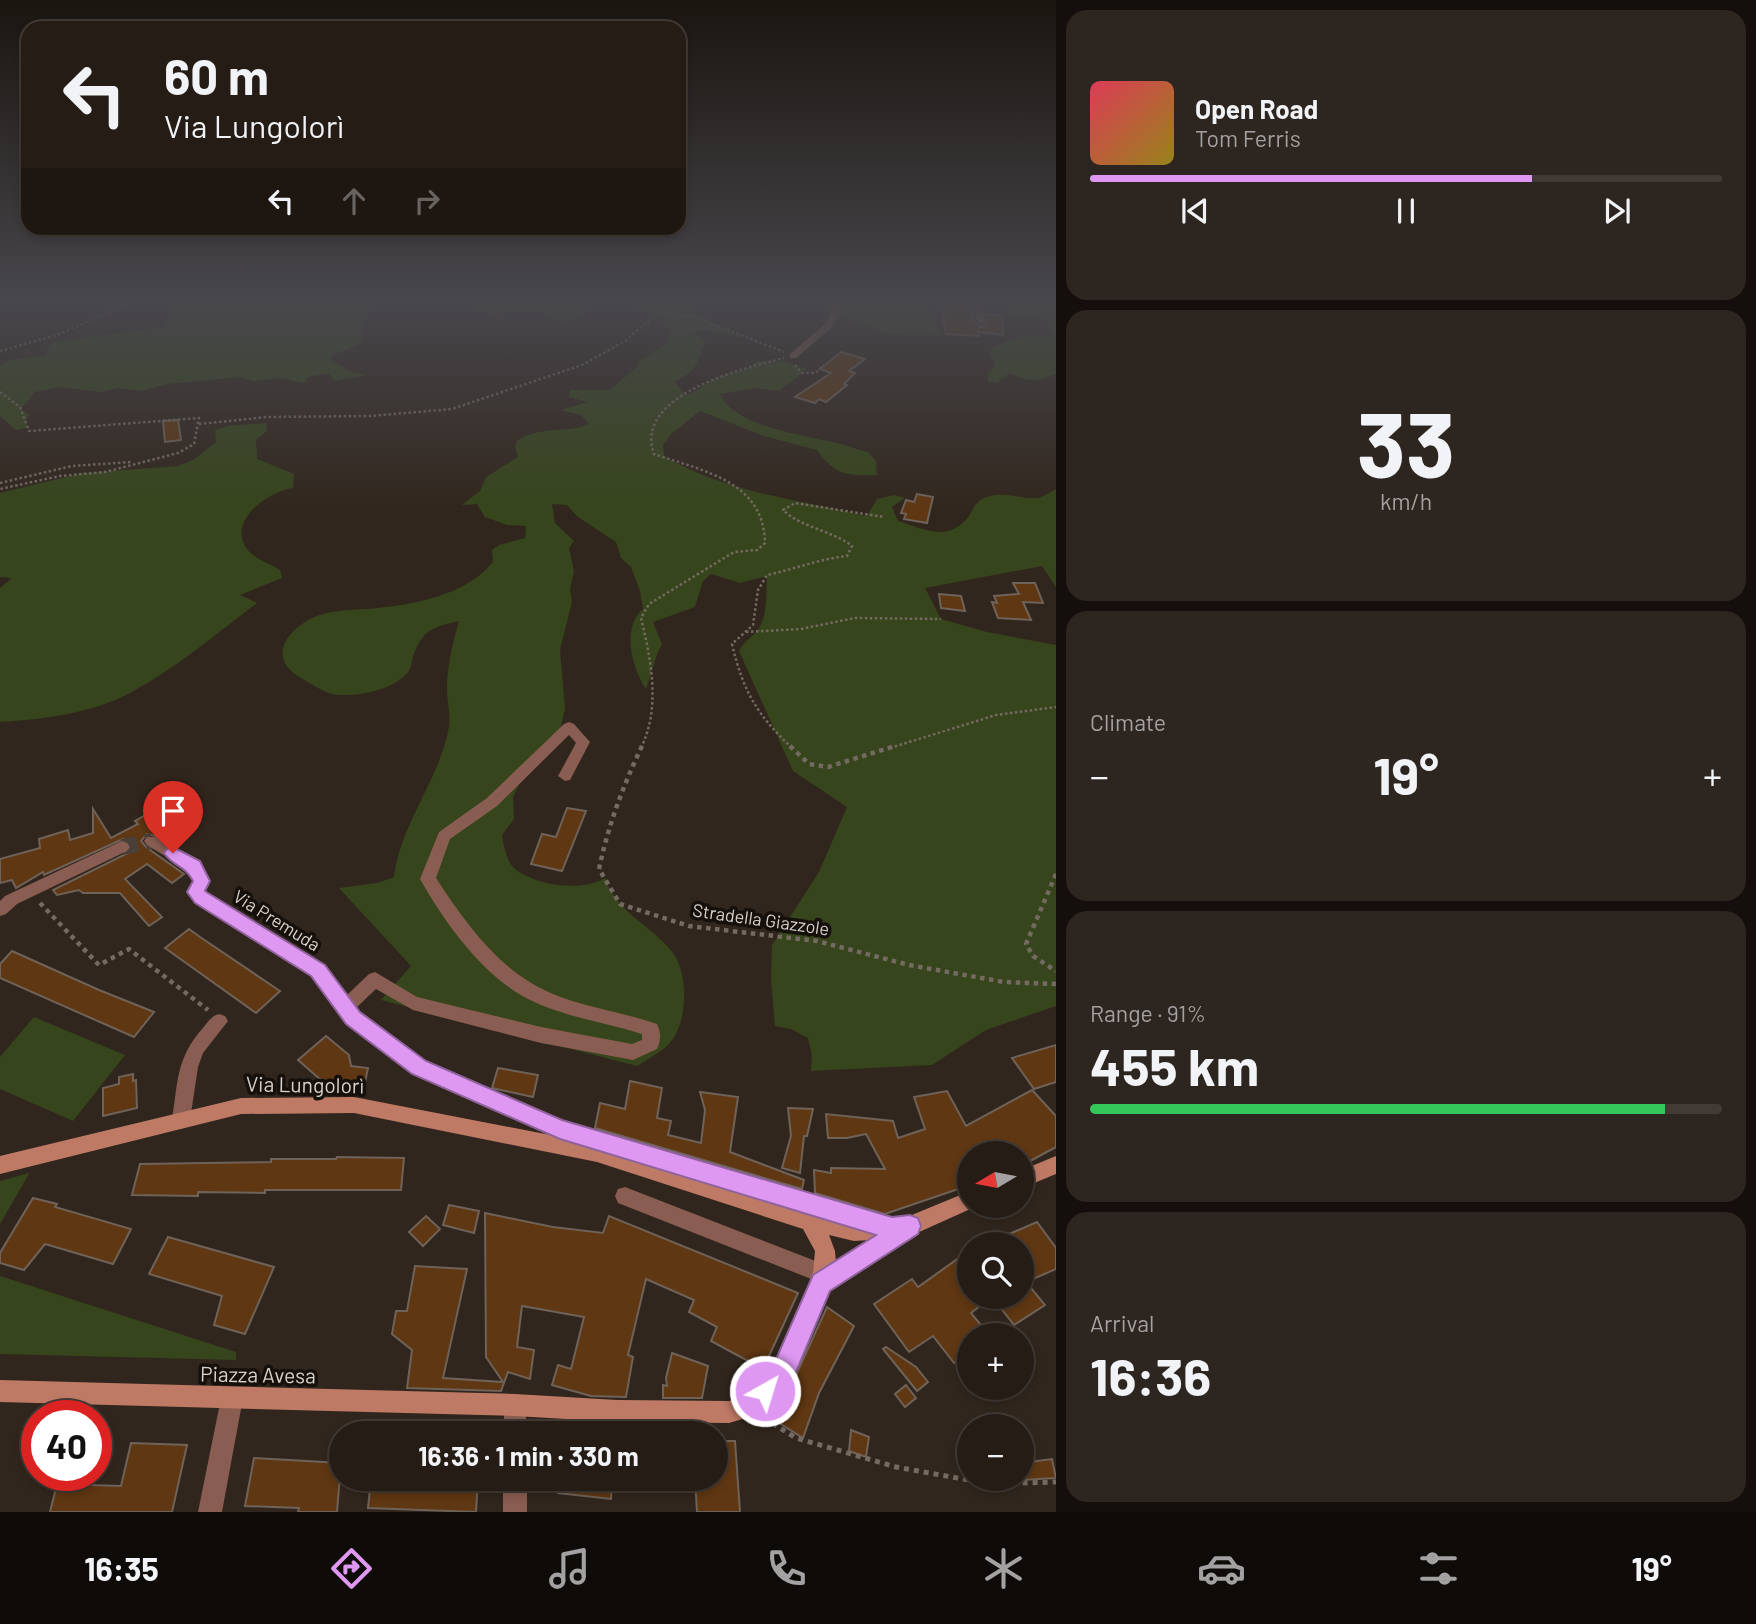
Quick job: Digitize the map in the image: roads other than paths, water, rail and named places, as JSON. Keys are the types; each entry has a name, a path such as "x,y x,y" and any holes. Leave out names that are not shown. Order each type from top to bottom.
{"street":[{"path":"345,1008 375,979 413,1003 541,1035 633,1052 651,1044 651,1029 568,1006 531,992 496,965 454,920 428,879 444,836 492,802 569,727 583,743 565,776"},
{"name":"Via Premuda","path":"152,841 194,866 201,881 196,892 201,898 318,970 353,1018 419,1068 560,1129 901,1227"},
{"path":"0,910 11,900 122,847"},
{"path":"181,1120 189,1067 195,1049 219,1021"},
{"name":"Via Lungolorì","path":"0,1165 241,1106 354,1105 597,1153 810,1221 854,1231 901,1227"},
{"path":"1034,1174 1056,1165"},
{"path":"625,1196 822,1278"},
{"path":"822,1278 901,1227 957,1205"},
{"path":"810,1221 828,1256 822,1278"},
{"name":"Piazza Avesa","path":"0,1391 515,1405 685,1413 729,1412 748,1407 782,1375 822,1278"},
{"path":"210,1512 232,1398"},
{"path":"515,1405 515,1421"},
{"path":"515,1491 515,1512"}],"tunnel":[{"path":"122,847 152,841"}]}
